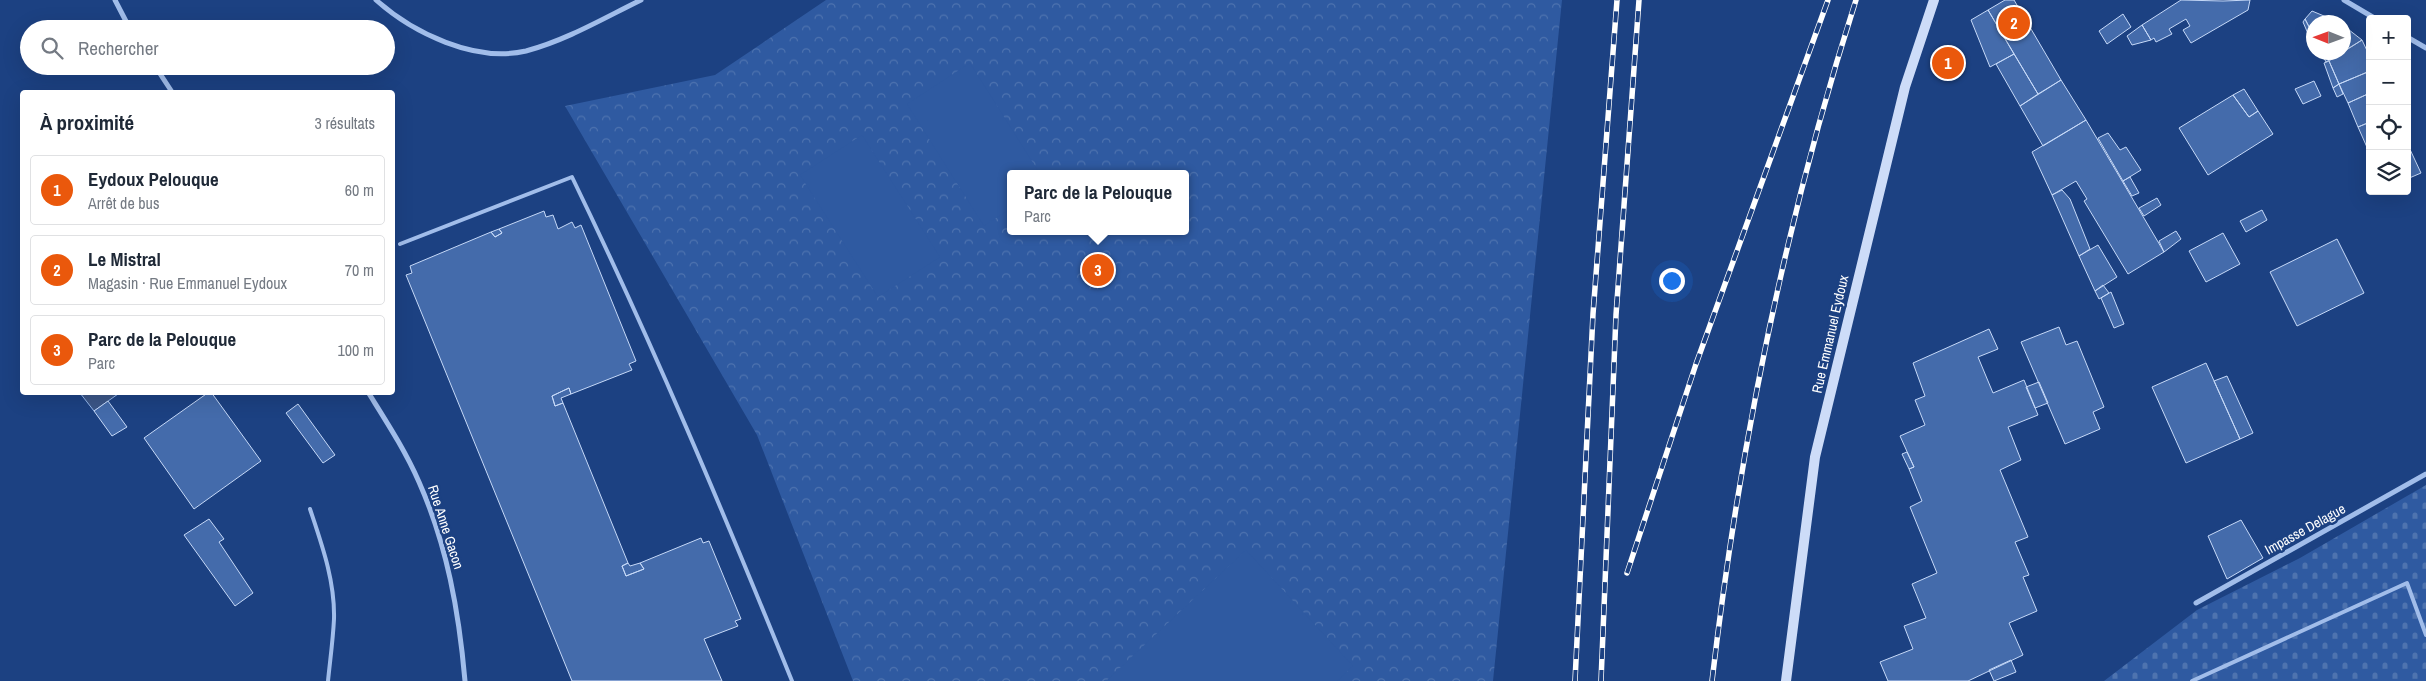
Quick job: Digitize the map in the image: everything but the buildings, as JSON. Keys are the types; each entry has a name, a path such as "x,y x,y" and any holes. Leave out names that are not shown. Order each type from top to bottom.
{"street":[{"path":"114,0 125,20"},
{"path":"376,0 401,21 429,37 459,47 490,52 524,51 556,42 641,0"},
{"name":"Rue Emmanuel Eydoux","path":"1786,681 1815,457 1905,87 1934,0"},
{"path":"2344,0 2369,15"},
{"path":"2411,39 2426,48"},
{"path":"161,75 171,90"},
{"name":"Rue Anne Gacon","path":"370,395 398,439 419,480 436,523 452,583 466,681"},
{"name":"Impasse Delague","path":"2196,603 2426,474"}],"lane":[{"path":"400,244 572,177 612,261 720,504 792,681"},
{"path":"310,510 325,553 332,587 334,618 328,681"},
{"path":"2192,681 2407,583 2426,635"}],"green space":[{"path":"826,0 1562,0 1493,681 853,681 757,435 565,106 715,75"},
{"path":"970,63 1037,170 1007,170 1007,211 984,226 907,104"},
{"path":"862,135 940,257 878,297 800,175"},
{"path":"2426,485 2426,681 2104,681 2197,610 2300,558"},
{"path":"1246,550 1353,666 1337,681 1106,681"}],"shaded area":[{"path":"82,395 117,395 94,411"}],"railway":[{"path":"1575,681 1593,314 1617,0"},
{"path":"1601,681 1616,315 1639,0"},
{"path":"1627,573 1696,364 1828,0"},
{"path":"1712,681 1736,509 1768,337 1807,167 1856,0"}],"place":[{"name":"Le Mistral","path":"2014,23"},
{"name":"Eydoux Pelouque","path":"1948,63"},
{"name":"Parc de la Pelouque","path":"1098,270"}]}
